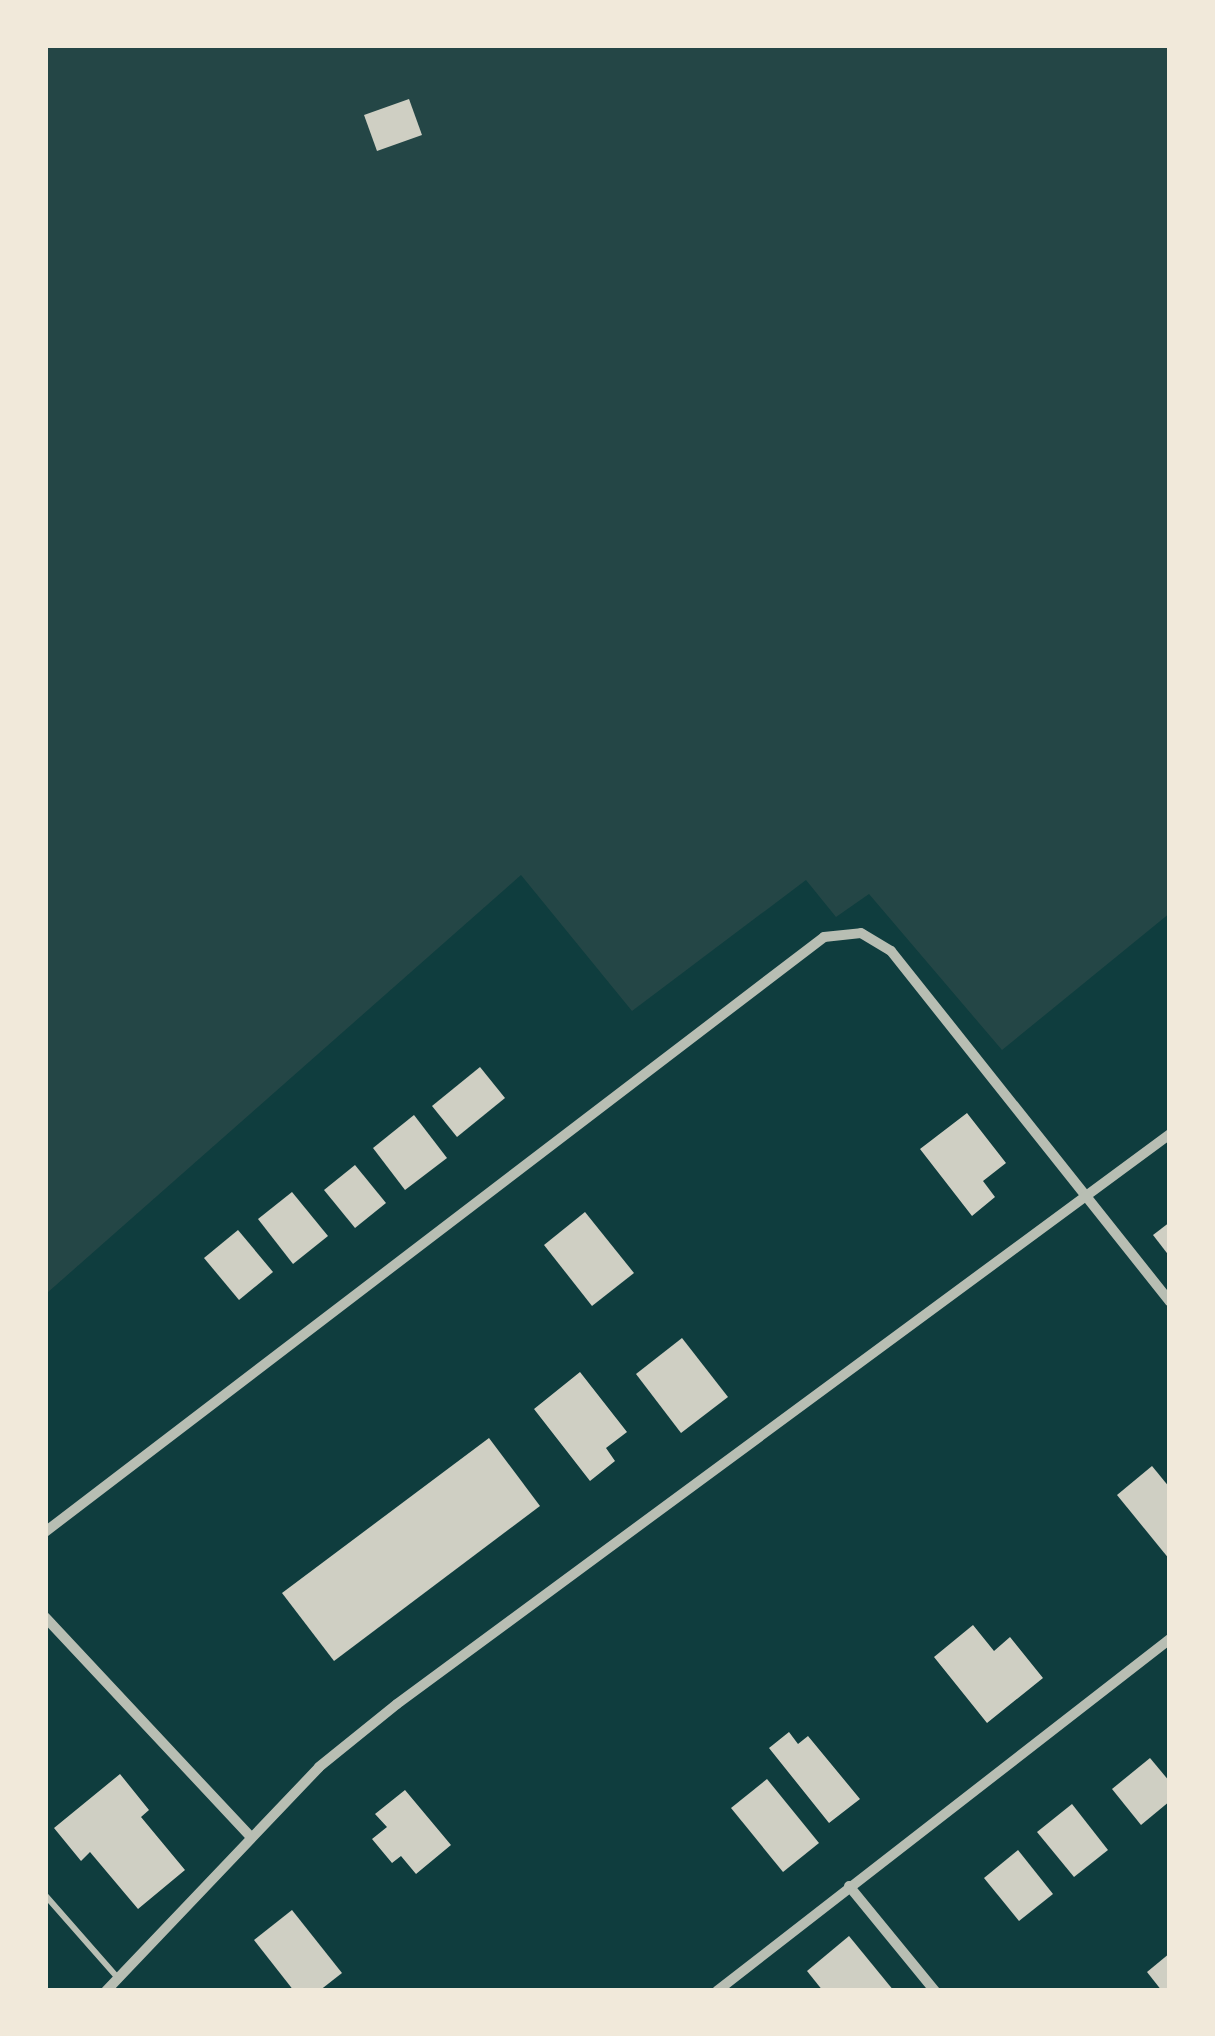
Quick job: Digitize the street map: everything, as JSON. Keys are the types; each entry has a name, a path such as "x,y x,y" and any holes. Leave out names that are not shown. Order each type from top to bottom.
{"street":[{"path":"45,1532 824,937 861,933 891,950 1170,1302"},
{"path":"106,1991 319,1767 397,1704 1170,1134"},
{"path":"45,1617 251,1838"},
{"path":"717,1991 1170,1638"},
{"path":"850,1886 935,1991"}],"lane":[{"path":"45,1895 118,1978"}],"shaded area":[{"path":"45,45 1170,45 1170,913 1002,1050 869,894 836,917 806,880 632,1011 521,875 47,1293"}],"building":[{"path":"409,99 422,135 377,151 364,115"},
{"path":"480,1067 505,1098 457,1137 432,1106"},
{"path":"967,1113 1006,1163 983,1181 995,1197 972,1216 920,1149"},
{"path":"414,1115 447,1158 405,1190 373,1148"},
{"path":"355,1165 386,1203 355,1228 324,1190"},
{"path":"292,1192 328,1236 293,1264 258,1219"},
{"path":"585,1212 634,1273 592,1306 544,1245"},
{"path":"1170,1222 1170,1257 1153,1235"},
{"path":"238,1230 273,1272 239,1300 204,1258"},
{"path":"682,1338 728,1397 681,1433 636,1374"},
{"path":"580,1372 627,1432 606,1448 615,1461 590,1481 534,1409"},
{"path":"489,1438 540,1506 334,1661 282,1593"},
{"path":"1152,1466 1170,1488 1170,1560 1117,1495"},
{"path":"973,1625 994,1651 1010,1637 1043,1678 987,1723 934,1657"},
{"path":"789,1732 798,1744 808,1736 860,1799 829,1823 769,1748"},
{"path":"1150,1758 1170,1782 1170,1801 1141,1825 1112,1789"},
{"path":"120,1774 149,1810 141,1817 185,1870 138,1909 90,1852 81,1861 54,1828"},
{"path":"767,1779 819,1843 783,1872 731,1808"},
{"path":"405,1790 451,1845 416,1874 401,1856 392,1863 372,1839 387,1827 375,1814"},
{"path":"1072,1804 1108,1850 1074,1877 1037,1832"},
{"path":"1018,1850 1053,1894 1019,1921 984,1878"},
{"path":"292,1910 342,1973 319,1991 294,1991 254,1940"},
{"path":"849,1936 894,1991 823,1991 807,1971"},
{"path":"1170,1953 1170,1991 1162,1991 1147,1972"}]}
